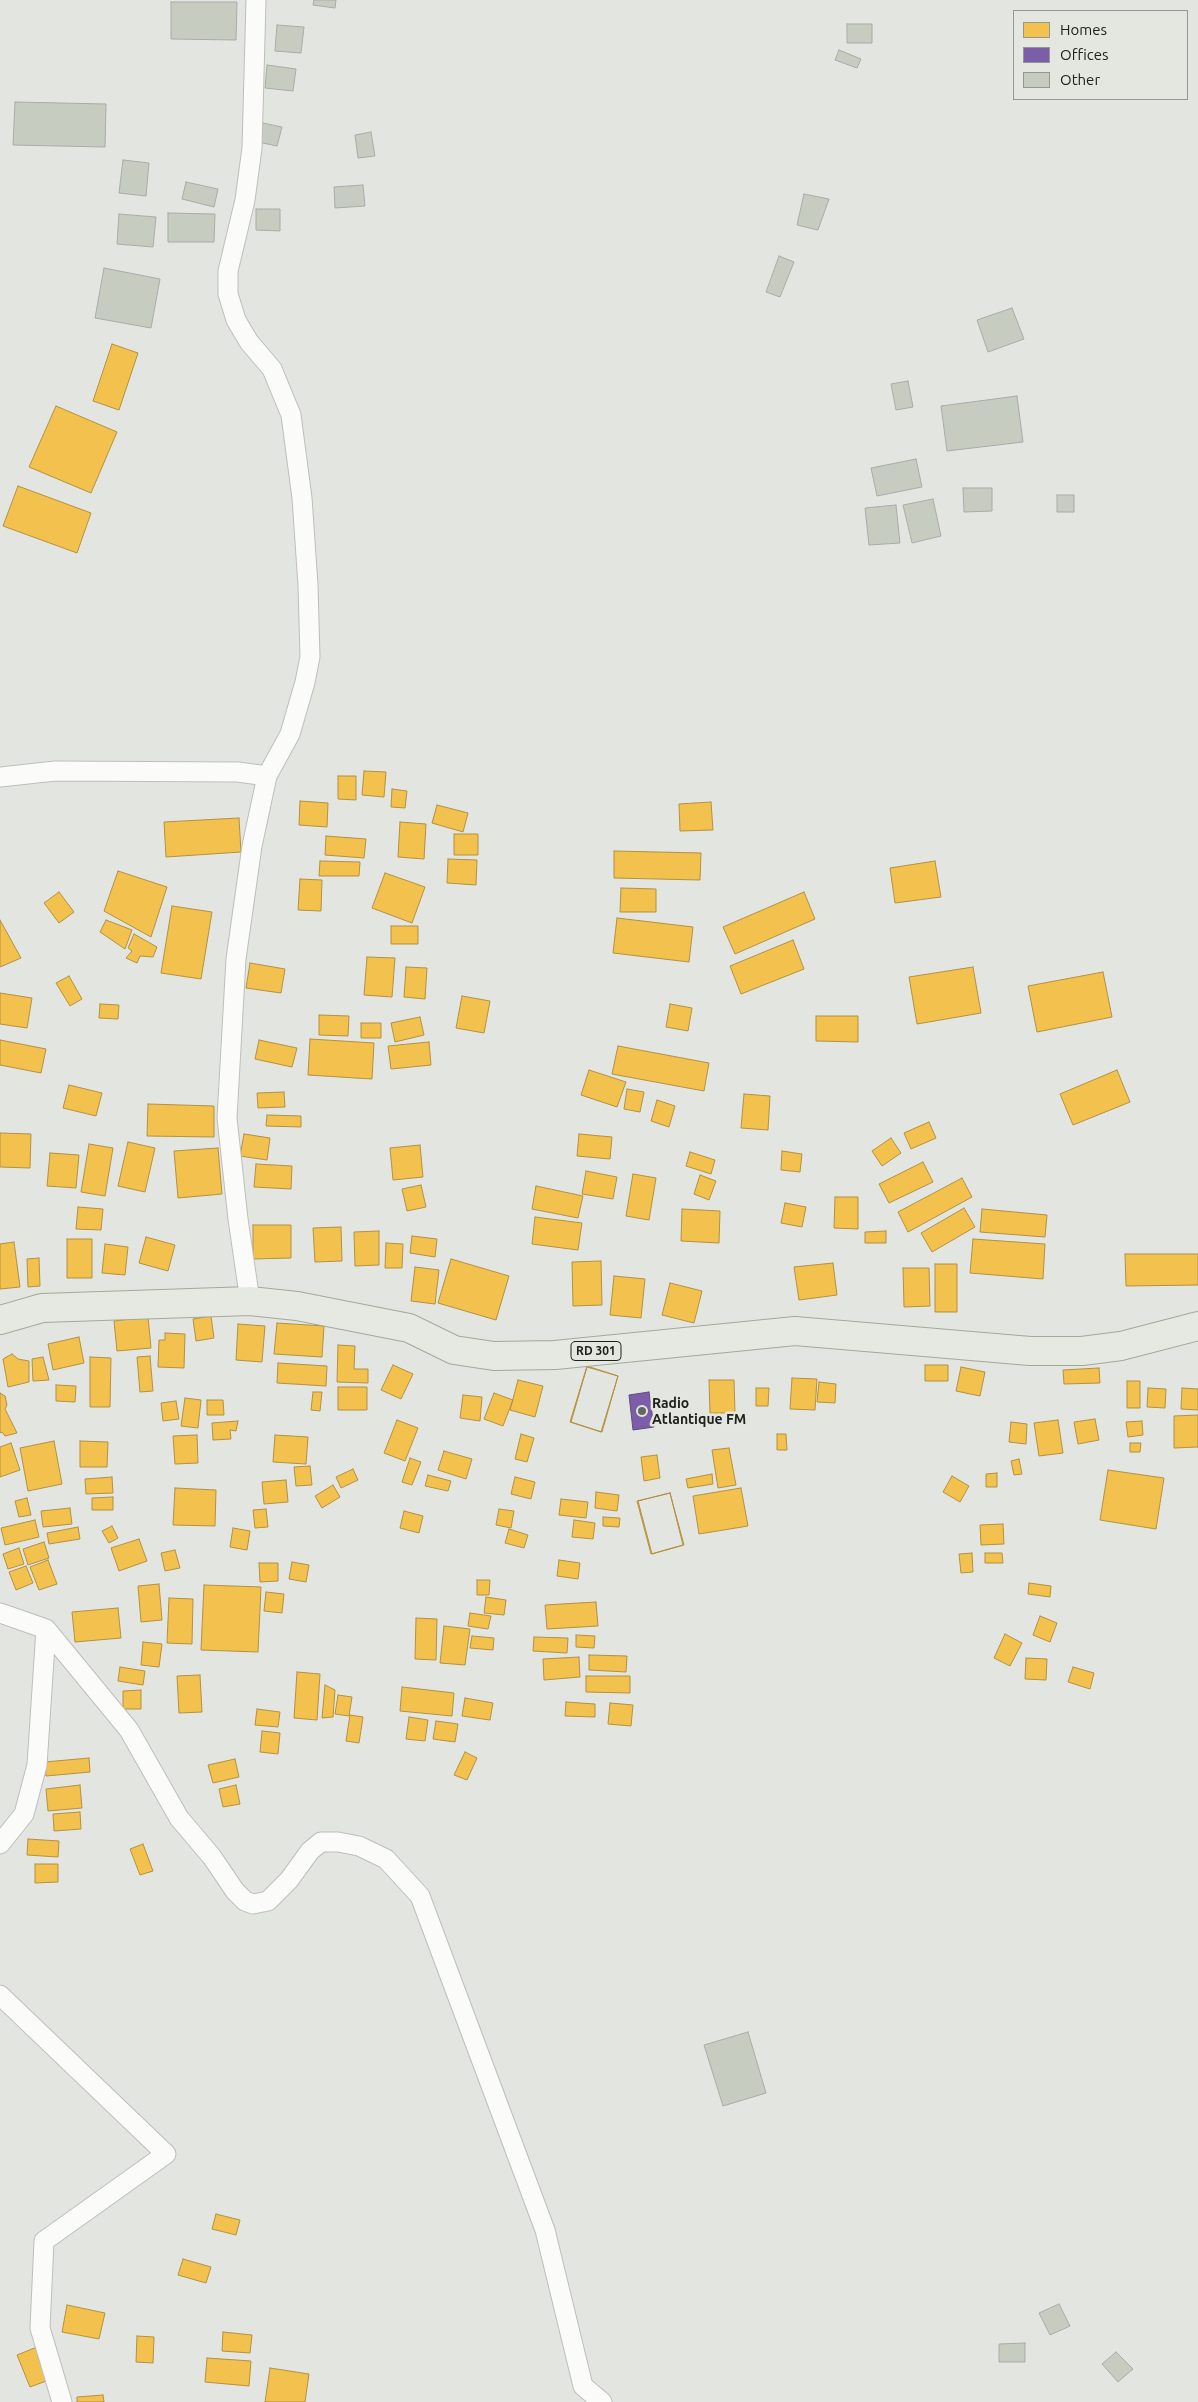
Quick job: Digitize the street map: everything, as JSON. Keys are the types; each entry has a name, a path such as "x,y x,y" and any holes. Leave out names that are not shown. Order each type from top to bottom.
{"main road":[{"name":"RD 301","path":"0,1320 42,1308 250,1301 298,1306 409,1328 454,1350 494,1356 555,1355 795,1331 1030,1350 1082,1352 1120,1346 1198,1326"}],"street":[{"path":"250,1301 238,1218 227,1118 236,960 252,846 267,776 290,734 310,657 309,594 302,498 291,415 272,369 249,342 236,320 228,294 228,271 245,200 252,148 256,0"},
{"path":"0,777 55,772 238,772 267,776"},
{"path":"0,1613 46,1629 129,1730 179,1818 212,1857 235,1891 245,1901 253,1904 268,1902 289,1880 310,1850 321,1842 338,1842 359,1846 386,1859 420,1896 545,2230 583,2386 602,2402"},
{"path":"0,1844 24,1814 37,1765 46,1629"},
{"path":"0,1996 69,2059 166,2154 44,2241 40,2328 62,2402"}],"building: Homes":[{"path":"112,344 138,353 119,410 93,401"},
{"path":"56,406 117,432 91,493 29,467"},
{"path":"18,486 91,513 77,553 3,526"},
{"path":"364,771 386,772 384,797 362,795"},
{"path":"338,776 356,776 356,800 338,799"},
{"path":"392,789 407,791 405,808 391,807"},
{"path":"300,801 328,803 327,827 299,825"},
{"path":"711,802 713,830 680,831 679,804"},
{"path":"437,805 468,813 463,832 432,823"},
{"path":"239,818 241,852 166,857 164,822"},
{"path":"400,822 426,824 424,859 398,857"},
{"path":"454,834 478,834 478,855 454,855"},
{"path":"326,836 366,839 364,858 325,855"},
{"path":"614,851 701,853 700,880 614,878"},
{"path":"448,859 477,860 476,885 447,883"},
{"path":"320,861 360,862 359,876 319,876"},
{"path":"935,861 941,897 895,903 890,868"},
{"path":"118,871 167,887 151,937 104,911"},
{"path":"385,873 425,887 412,923 372,908"},
{"path":"300,879 322,880 321,911 298,910"},
{"path":"621,888 656,889 656,912 620,912"},
{"path":"59,892 74,912 59,923 44,903"},
{"path":"804,892 815,919 735,954 723,927"},
{"path":"172,906 212,912 201,979 161,973"},
{"path":"617,918 693,927 689,962 613,953"},
{"path":"0,920 21,958 0,967"},
{"path":"106,920 132,930 125,949 100,932"},
{"path":"391,926 418,926 418,944 391,944"},
{"path":"134,934 157,947 153,957 140,956 137,963 126,958 132,951 128,948"},
{"path":"793,940 804,969 741,994 730,966"},
{"path":"367,957 395,958 392,997 364,995"},
{"path":"250,963 285,969 281,993 246,988"},
{"path":"406,967 427,968 425,999 404,997"},
{"path":"973,967 981,1013 917,1024 909,977"},
{"path":"1103,972 1112,1017 1037,1032 1028,986"},
{"path":"69,976 82,999 70,1006 56,983"},
{"path":"0,993 32,998 27,1028 0,1024"},
{"path":"462,996 490,1001 484,1033 456,1028"},
{"path":"100,1004 119,1005 118,1019 99,1018"},
{"path":"670,1004 692,1008 688,1031 666,1027"},
{"path":"319,1015 349,1016 348,1036 319,1035"},
{"path":"816,1016 858,1016 858,1042 816,1041"},
{"path":"420,1017 424,1035 395,1042 391,1023"},
{"path":"361,1023 381,1023 381,1038 361,1038"},
{"path":"310,1039 374,1043 372,1079 308,1075"},
{"path":"0,1040 46,1049 41,1073 0,1065"},
{"path":"259,1040 297,1048 292,1067 255,1059"},
{"path":"429,1042 431,1065 391,1069 388,1046"},
{"path":"618,1046 709,1063 704,1091 612,1074"},
{"path":"589,1070 626,1082 617,1107 581,1095"},
{"path":"1117,1070 1130,1102 1073,1125 1060,1094"},
{"path":"69,1085 102,1093 96,1116 63,1108"},
{"path":"627,1089 644,1092 640,1112 624,1109"},
{"path":"284,1092 285,1107 258,1108 257,1093"},
{"path":"744,1094 770,1096 768,1130 741,1128"},
{"path":"657,1100 675,1106 669,1127 651,1121"},
{"path":"148,1104 214,1106 214,1137 147,1136"},
{"path":"267,1115 301,1116 301,1127 266,1126"},
{"path":"929,1122 936,1138 911,1149 904,1133"},
{"path":"0,1133 31,1134 30,1168 0,1167"},
{"path":"244,1134 270,1138 267,1160 240,1156"},
{"path":"579,1134 612,1137 610,1159 577,1156"},
{"path":"891,1138 901,1153 882,1166 872,1151"},
{"path":"128,1142 155,1148 145,1192 118,1186"},
{"path":"89,1144 113,1148 105,1196 81,1192"},
{"path":"420,1145 423,1177 393,1180 390,1148"},
{"path":"218,1148 222,1194 178,1198 174,1151"},
{"path":"782,1151 802,1154 800,1172 781,1170"},
{"path":"690,1152 715,1160 711,1174 686,1166"},
{"path":"50,1153 79,1155 76,1188 47,1186"},
{"path":"923,1162 933,1182 889,1203 879,1184"},
{"path":"256,1164 292,1166 291,1189 254,1187"},
{"path":"586,1171 617,1177 613,1199 582,1194"},
{"path":"633,1174 656,1178 649,1220 626,1216"},
{"path":"700,1175 716,1181 709,1200 694,1194"},
{"path":"962,1178 972,1197 908,1232 898,1212"},
{"path":"421,1185 426,1207 407,1211 402,1189"},
{"path":"536,1186 583,1196 578,1218 532,1209"},
{"path":"835,1197 858,1197 858,1229 834,1228"},
{"path":"785,1203 806,1207 802,1227 781,1223"},
{"path":"78,1207 103,1209 101,1230 76,1229"},
{"path":"964,1208 975,1227 932,1252 921,1233"},
{"path":"682,1209 720,1211 719,1243 681,1241"},
{"path":"982,1209 1047,1215 1045,1237 980,1232"},
{"path":"535,1217 582,1223 578,1250 532,1244"},
{"path":"253,1225 291,1225 291,1258 253,1259"},
{"path":"341,1227 342,1261 315,1262 313,1228"},
{"path":"379,1231 379,1265 355,1266 354,1232"},
{"path":"886,1231 886,1243 865,1243 865,1232"},
{"path":"412,1236 437,1239 435,1257 410,1253"},
{"path":"146,1237 175,1245 168,1271 139,1263"},
{"path":"67,1239 92,1239 92,1278 67,1278"},
{"path":"973,1239 1045,1244 1043,1279 970,1273"},
{"path":"14,1242 20,1287 0,1289 0,1244"},
{"path":"386,1243 403,1244 402,1268 385,1268"},
{"path":"105,1244 128,1247 125,1275 102,1273"},
{"path":"1125,1254 1198,1254 1198,1285 1126,1286"},
{"path":"39,1258 40,1286 28,1287 27,1259"},
{"path":"451,1259 509,1276 496,1320 438,1303"},
{"path":"601,1261 602,1305 573,1306 572,1262"},
{"path":"833,1263 837,1295 799,1300 794,1267"},
{"path":"935,1264 957,1264 957,1312 935,1312"},
{"path":"415,1267 439,1270 435,1304 411,1301"},
{"path":"903,1268 929,1268 930,1306 904,1307"},
{"path":"614,1276 645,1279 641,1318 610,1315"},
{"path":"670,1283 702,1291 694,1323 662,1315"},
{"path":"211,1316 214,1338 196,1341 193,1319"},
{"path":"148,1317 151,1348 117,1351 114,1321"},
{"path":"277,1323 324,1326 322,1357 274,1354"},
{"path":"238,1324 265,1326 262,1362 236,1360"},
{"path":"165,1333 185,1334 184,1368 158,1367 159,1340 165,1340"},
{"path":"79,1337 84,1363 53,1370 48,1344"},
{"path":"338,1345 355,1346 354,1369 368,1369 368,1383 337,1382"},
{"path":"12,1354 18,1359 29,1361 29,1382 8,1387 3,1359"},
{"path":"150,1356 153,1391 140,1392 137,1357"},
{"path":"43,1357 49,1380 33,1381 32,1359"},
{"path":"90,1357 111,1358 110,1407 90,1407"},
{"path":"278,1363 327,1366 326,1386 277,1383"},
{"path":"393,1365 413,1374 401,1399 381,1390"},
{"path":"925,1365 948,1365 948,1381 925,1381"},
{"path":"587,1366 618,1376 601,1432 570,1422"},
{"path":"587,1367 618,1376 602,1432 571,1422"},
{"path":"961,1367 985,1372 980,1396 956,1391"},
{"path":"1099,1368 1100,1383 1064,1384 1063,1370"},
{"path":"792,1378 817,1379 815,1410 790,1409"},
{"path":"518,1380 543,1386 535,1417 510,1410"},
{"path":"709,1380 734,1380 735,1413 710,1413"},
{"path":"1127,1381 1140,1381 1140,1408 1127,1408"},
{"path":"819,1382 836,1384 835,1403 817,1402"},
{"path":"56,1385 76,1386 75,1402 56,1401"},
{"path":"338,1387 367,1387 367,1410 338,1410"},
{"path":"756,1388 769,1388 768,1406 756,1406"},
{"path":"1148,1388 1166,1389 1165,1408 1147,1407"},
{"path":"1182,1388 1198,1389 1198,1410 1181,1409"},
{"path":"313,1392 322,1392 320,1411 311,1410"},
{"path":"0,1393 5,1396 7,1405 5,1409 17,1433 5,1436 2,1432 0,1433"},
{"path":"494,1393 513,1400 503,1426 484,1419"},
{"path":"463,1395 482,1397 480,1421 460,1418"},
{"path":"185,1398 201,1400 198,1428 181,1426"},
{"path":"207,1400 223,1400 224,1415 207,1415"},
{"path":"176,1401 179,1419 163,1421 161,1403"},
{"path":"1198,1415 1198,1447 1174,1448 1174,1416"},
{"path":"1095,1419 1099,1440 1078,1444 1074,1422"},
{"path":"397,1420 418,1428 405,1461 384,1453"},
{"path":"1058,1420 1063,1453 1039,1456 1034,1423"},
{"path":"238,1421 236,1431 230,1430 231,1439 213,1440 212,1423"},
{"path":"1142,1421 1143,1435 1128,1437 1126,1422"},
{"path":"1011,1422 1027,1424 1026,1444 1009,1442"},
{"path":"521,1434 534,1438 527,1462 515,1459"},
{"path":"777,1434 786,1434 787,1450 777,1450"},
{"path":"197,1435 198,1463 175,1464 173,1436"},
{"path":"275,1435 308,1437 306,1464 273,1462"},
{"path":"54,1441 62,1484 28,1491 20,1448"},
{"path":"80,1441 108,1442 107,1467 80,1467"},
{"path":"11,1443 20,1470 0,1477 0,1447"},
{"path":"1130,1443 1141,1443 1140,1452 1130,1452"},
{"path":"729,1448 736,1485 718,1488 712,1450"},
{"path":"444,1451 472,1459 466,1479 438,1470"},
{"path":"657,1455 660,1478 644,1481 641,1457"},
{"path":"410,1458 421,1462 412,1485 402,1482"},
{"path":"1019,1459 1022,1474 1014,1475 1011,1461"},
{"path":"310,1466 312,1485 296,1486 294,1467"},
{"path":"353,1469 358,1480 341,1488 336,1477"},
{"path":"1108,1470 1164,1478 1156,1529 1100,1520"},
{"path":"997,1473 997,1487 986,1487 986,1474"},
{"path":"712,1474 713,1484 688,1488 686,1479"},
{"path":"428,1475 451,1481 448,1491 425,1486"},
{"path":"952,1476 969,1486 960,1502 943,1492"},
{"path":"112,1477 113,1493 86,1494 85,1479"},
{"path":"515,1477 535,1482 531,1499 511,1494"},
{"path":"286,1480 288,1502 264,1504 262,1482"},
{"path":"333,1485 340,1497 322,1508 315,1496"},
{"path":"175,1488 216,1490 215,1526 173,1525"},
{"path":"741,1488 748,1526 699,1534 693,1496"},
{"path":"596,1492 619,1495 617,1511 595,1508"},
{"path":"670,1493 683,1545 651,1554 637,1501"},
{"path":"670,1493 684,1545 652,1554 638,1501"},
{"path":"113,1497 113,1510 92,1510 92,1498"},
{"path":"27,1498 31,1515 19,1517 15,1501"},
{"path":"561,1499 588,1502 586,1518 559,1515"},
{"path":"70,1508 72,1524 43,1527 41,1511"},
{"path":"266,1509 268,1527 255,1528 253,1510"},
{"path":"499,1509 514,1511 511,1528 496,1525"},
{"path":"404,1511 423,1516 419,1533 400,1528"},
{"path":"603,1517 620,1518 619,1527 603,1526"},
{"path":"35,1520 39,1537 5,1545 1,1528"},
{"path":"574,1520 595,1523 593,1539 572,1537"},
{"path":"1003,1524 1004,1544 981,1545 980,1525"},
{"path":"112,1526 118,1538 109,1543 102,1531"},
{"path":"78,1527 80,1539 49,1544 47,1533"},
{"path":"233,1528 250,1531 247,1550 230,1547"},
{"path":"509,1529 528,1535 524,1548 505,1543"},
{"path":"139,1539 147,1561 119,1571 111,1548"},
{"path":"44,1542 49,1558 28,1565 23,1549"},
{"path":"19,1548 24,1564 8,1569 3,1554"},
{"path":"175,1550 180,1568 165,1571 161,1553"},
{"path":"972,1553 973,1572 961,1573 959,1554"},
{"path":"985,1553 1002,1553 1003,1563 985,1563"},
{"path":"48,1560 57,1584 39,1590 30,1567"},
{"path":"559,1560 580,1563 578,1579 557,1576"},
{"path":"292,1562 309,1565 306,1582 289,1579"},
{"path":"259,1563 278,1563 278,1581 260,1582"},
{"path":"26,1566 33,1583 16,1590 9,1572"},
{"path":"477,1580 490,1580 489,1595 477,1595"},
{"path":"1029,1583 1051,1586 1050,1597 1028,1594"},
{"path":"159,1584 162,1620 141,1622 138,1586"},
{"path":"204,1585 261,1587 258,1652 201,1650"},
{"path":"266,1592 284,1594 282,1613 264,1611"},
{"path":"486,1597 506,1600 504,1615 484,1613"},
{"path":"169,1598 193,1599 192,1644 167,1643"},
{"path":"596,1602 598,1626 547,1629 545,1605"},
{"path":"118,1608 121,1638 75,1642 72,1612"},
{"path":"470,1613 491,1616 488,1629 468,1626"},
{"path":"1040,1616 1057,1623 1050,1642 1033,1635"},
{"path":"416,1618 437,1619 436,1660 415,1659"},
{"path":"444,1626 470,1629 465,1665 440,1663"},
{"path":"1005,1634 1022,1643 1010,1666 994,1658"},
{"path":"576,1635 595,1636 594,1648 576,1647"},
{"path":"472,1636 494,1638 493,1650 470,1648"},
{"path":"534,1637 568,1638 567,1653 533,1651"},
{"path":"143,1642 162,1644 159,1667 141,1665"},
{"path":"589,1655 627,1656 626,1672 589,1670"},
{"path":"579,1657 580,1677 544,1680 543,1659"},
{"path":"1026,1658 1047,1659 1046,1680 1025,1679"},
{"path":"120,1667 145,1671 143,1685 118,1681"},
{"path":"1073,1667 1094,1673 1090,1689 1068,1682"},
{"path":"297,1672 320,1674 317,1720 294,1718"},
{"path":"200,1675 202,1712 179,1713 177,1676"},
{"path":"586,1676 630,1676 630,1693 586,1692"},
{"path":"325,1685 335,1690 333,1717 322,1718"},
{"path":"402,1687 454,1693 452,1716 400,1711"},
{"path":"141,1690 141,1709 123,1709 123,1691"},
{"path":"338,1695 352,1697 349,1716 335,1714"},
{"path":"465,1698 493,1703 490,1720 462,1716"},
{"path":"566,1702 595,1704 595,1717 565,1716"},
{"path":"610,1703 633,1705 631,1726 608,1724"},
{"path":"257,1709 280,1712 278,1727 255,1725"},
{"path":"350,1715 363,1717 359,1743 346,1741"},
{"path":"409,1717 428,1720 425,1741 406,1739"},
{"path":"436,1721 458,1724 455,1742 433,1739"},
{"path":"262,1731 280,1733 278,1754 260,1752"},
{"path":"465,1752 477,1758 467,1780 454,1775"},
{"path":"89,1758 90,1772 46,1776 45,1762"},
{"path":"235,1759 239,1777 213,1783 208,1765"},
{"path":"80,1785 82,1808 48,1811 46,1789"},
{"path":"236,1785 240,1804 223,1807 219,1789"},
{"path":"80,1812 81,1829 54,1831 53,1814"},
{"path":"28,1839 59,1841 58,1857 27,1855"},
{"path":"143,1844 153,1871 140,1875 130,1849"},
{"path":"35,1864 58,1864 58,1882 35,1883"},
{"path":"216,2214 240,2220 236,2235 212,2229"},
{"path":"183,2259 211,2267 206,2283 178,2275"},
{"path":"67,2305 105,2313 99,2339 62,2332"},
{"path":"223,2332 252,2335 250,2353 222,2351"},
{"path":"137,2336 154,2337 153,2363 136,2362"},
{"path":"37,2347 49,2380 30,2387 17,2355"},
{"path":"207,2358 251,2361 249,2386 205,2382"},
{"path":"270,2368 309,2374 305,2402 265,2402"},
{"path":"103,2395 104,2402 77,2402 77,2397"}],"building: Offices":[{"path":"649,1392 654,1427 633,1430 629,1395"}],"building: Other":[{"path":"314,0 336,0 335,8 313,5"},
{"path":"171,2 237,2 236,40 171,39"},
{"path":"847,24 872,24 872,43 847,43"},
{"path":"277,25 304,27 301,53 275,51"},
{"path":"839,50 861,59 857,68 835,60"},
{"path":"267,65 296,69 293,91 265,88"},
{"path":"15,102 106,104 105,147 13,145"},
{"path":"263,123 282,127 277,146 258,142"},
{"path":"371,132 375,156 358,158 355,135"},
{"path":"123,160 149,163 146,196 119,193"},
{"path":"186,182 218,189 214,207 182,199"},
{"path":"363,185 365,206 335,208 334,187"},
{"path":"804,194 829,199 818,230 797,225"},
{"path":"256,209 280,209 280,231 256,230"},
{"path":"168,213 215,214 214,242 168,242"},
{"path":"119,214 156,217 153,247 117,244"},
{"path":"779,256 794,262 780,297 766,292"},
{"path":"104,268 160,279 151,328 95,318"},
{"path":"1012,308 1024,339 988,352 977,320"},
{"path":"908,381 913,407 896,410 891,384"},
{"path":"1017,396 1023,442 947,451 941,406"},
{"path":"916,459 922,487 877,496 871,468"},
{"path":"963,488 992,488 992,511 964,512"},
{"path":"1057,495 1074,495 1074,512 1057,512"},
{"path":"933,499 941,536 912,543 903,505"},
{"path":"896,505 900,543 869,545 865,508"},
{"path":"748,2032 766,2093 723,2106 704,2045"},
{"path":"1059,2304 1070,2326 1050,2335 1039,2313"},
{"path":"1025,2343 1025,2362 999,2362 999,2344"},
{"path":"1116,2352 1133,2369 1118,2382 1102,2364"}],"place":[{"name":"Radio Atlantique FM","path":"642,1411"}]}
